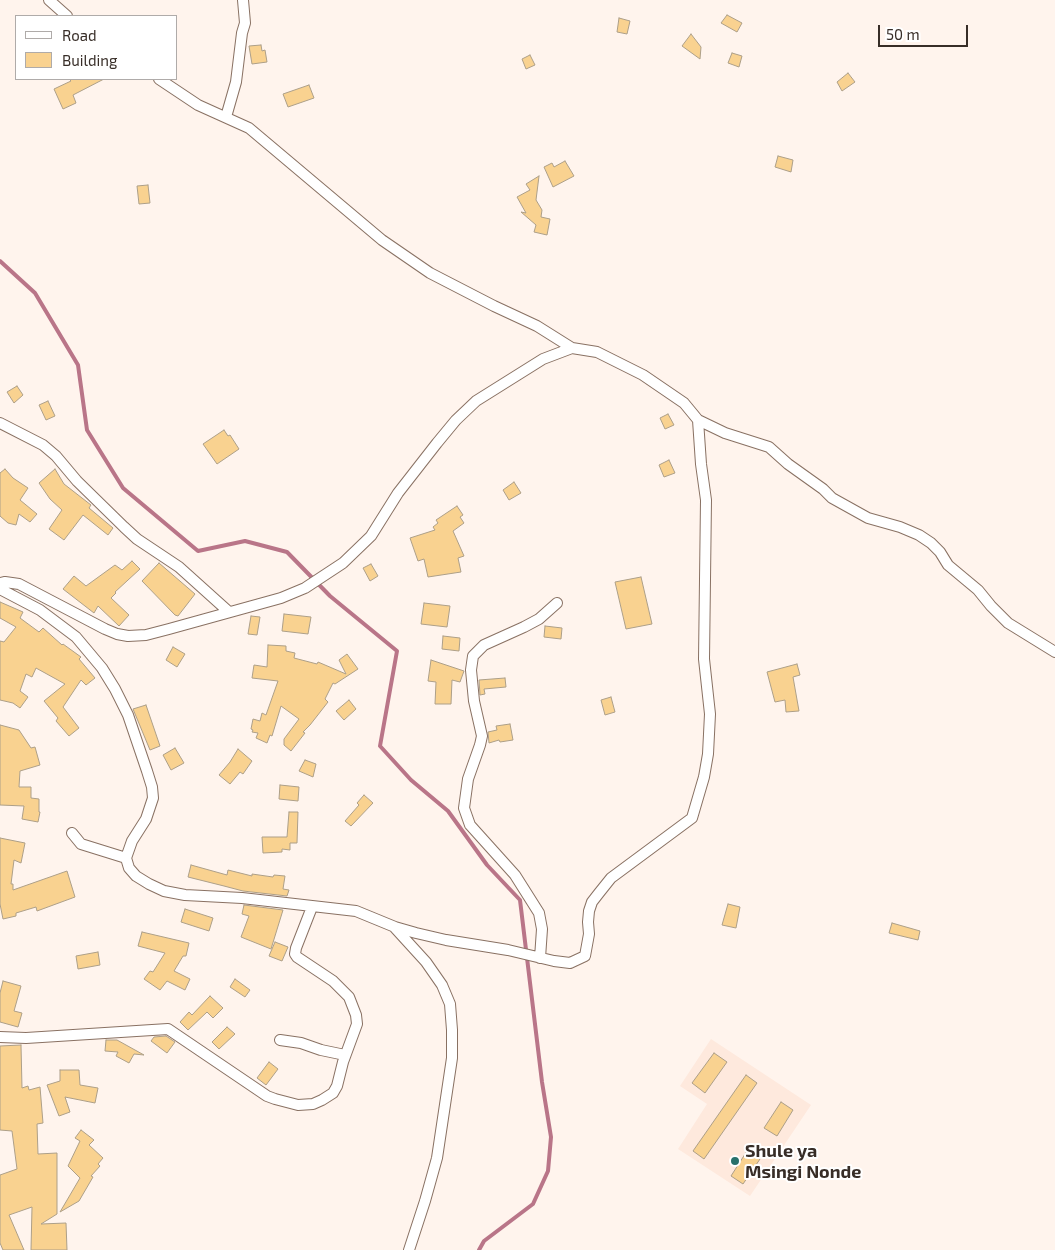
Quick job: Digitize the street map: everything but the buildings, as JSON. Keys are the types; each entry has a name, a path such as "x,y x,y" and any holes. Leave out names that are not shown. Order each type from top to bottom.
{"street":[{"path":"49,0 66,15"},
{"path":"226,117 236,82 242,33 246,23 243,0"},
{"path":"161,80 198,105 249,128 382,240 430,273 537,326 572,348 597,352 643,376 684,403 698,420 725,433 769,447 832,498 868,518 900,527 919,535 931,543 940,552 948,565 978,590 1008,623 1055,652"},
{"path":"0,583 19,584 105,629 128,636 170,629 281,598 305,588 326,575 343,563 371,536 398,493 456,420 476,401 543,359 572,348"},
{"path":"0,589 40,610 76,637 116,688 152,787 153,798 149,813 132,841 126,858 136,876 148,884 164,891 185,895 242,898 356,911 395,927 446,940 570,963 584,956 589,934 589,911 592,902 599,892 611,878 692,818 702,786 708,754 710,714 704,659 706,500 698,420"},
{"path":"0,423 43,446 56,456 77,482 137,539 179,567 229,612"},
{"path":"538,958 542,930 538,913 514,875 470,826 464,808 468,779 482,736 474,701 470,670 473,656 484,645 539,619 557,603"},
{"path":"72,833 82,844 126,858"},
{"path":"0,1037 26,1038 168,1029 267,1096 275,1100 298,1104 313,1104 333,1093 357,1024 349,997 333,981 295,954 312,907"},
{"path":"395,927 426,962 442,985 450,1004 452,1030 452,1058 437,1158 409,1250"},
{"path":"280,1040 300,1043 345,1055"}],"shaded area":[{"path":"711,1039 811,1105 750,1196 678,1149 707,1104 680,1086"}],"waterway":[{"path":"0,261 35,293 78,365 87,430 123,488 198,551 245,541 287,552 330,596 397,651 380,746 411,780 448,811 487,865 520,900 542,1082 551,1137 548,1171 533,1204 484,1241 479,1250"}],"place":[{"name":"Shule ya Msingi Nonde","path":"735,1161"}]}
